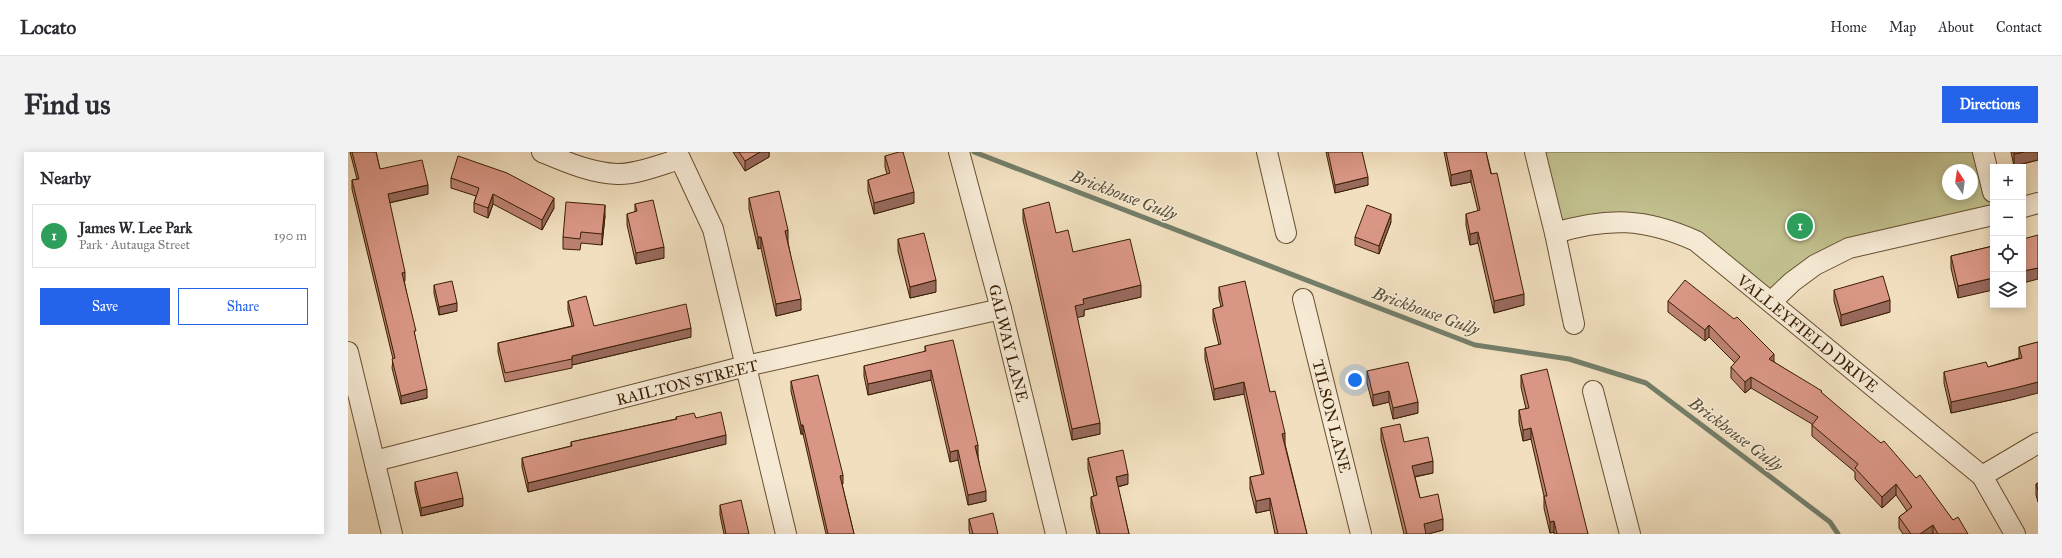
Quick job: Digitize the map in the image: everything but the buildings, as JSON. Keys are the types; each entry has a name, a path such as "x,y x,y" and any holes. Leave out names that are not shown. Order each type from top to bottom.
{"street":[{"path":"542,152 563,161 596,171 618,174 645,170 679,155 713,229 786,534"},
{"path":"1267,152 1286,233"},
{"path":"1535,152 1555,233 1574,324"},
{"path":"1983,152 1990,180"},
{"name":"GALWAY LANE","path":"960,159 1001,309 1056,534"},
{"path":"2026,206 2038,203"},
{"path":"1771,302 1792,282 1815,265 1849,248 1990,215"},
{"name":"VALLEYFIELD DRIVE","path":"1555,233 1595,224 1634,222 1655,225 1674,231 1696,241 1982,476 2015,534"},
{"name":"TILSON LANE","path":"1303,299 1362,534"},
{"name":"RAILTON STREET","path":"375,461 746,366 1001,309"},
{"path":"348,352 392,534"},
{"path":"1593,391 1630,534"},
{"path":"1982,476 2038,443"}],"shaded area":[{"path":"1535,152 1983,152 1990,180 1990,216 1865,244 1771,302 1674,231 1555,233"}],"waterway":[{"name":"Brickhouse Gully","path":"974,152 1475,345 1569,359 1646,383 1830,522 1838,534"}],"place":[{"name":"James W. Lee Park","path":"1800,226"}]}
